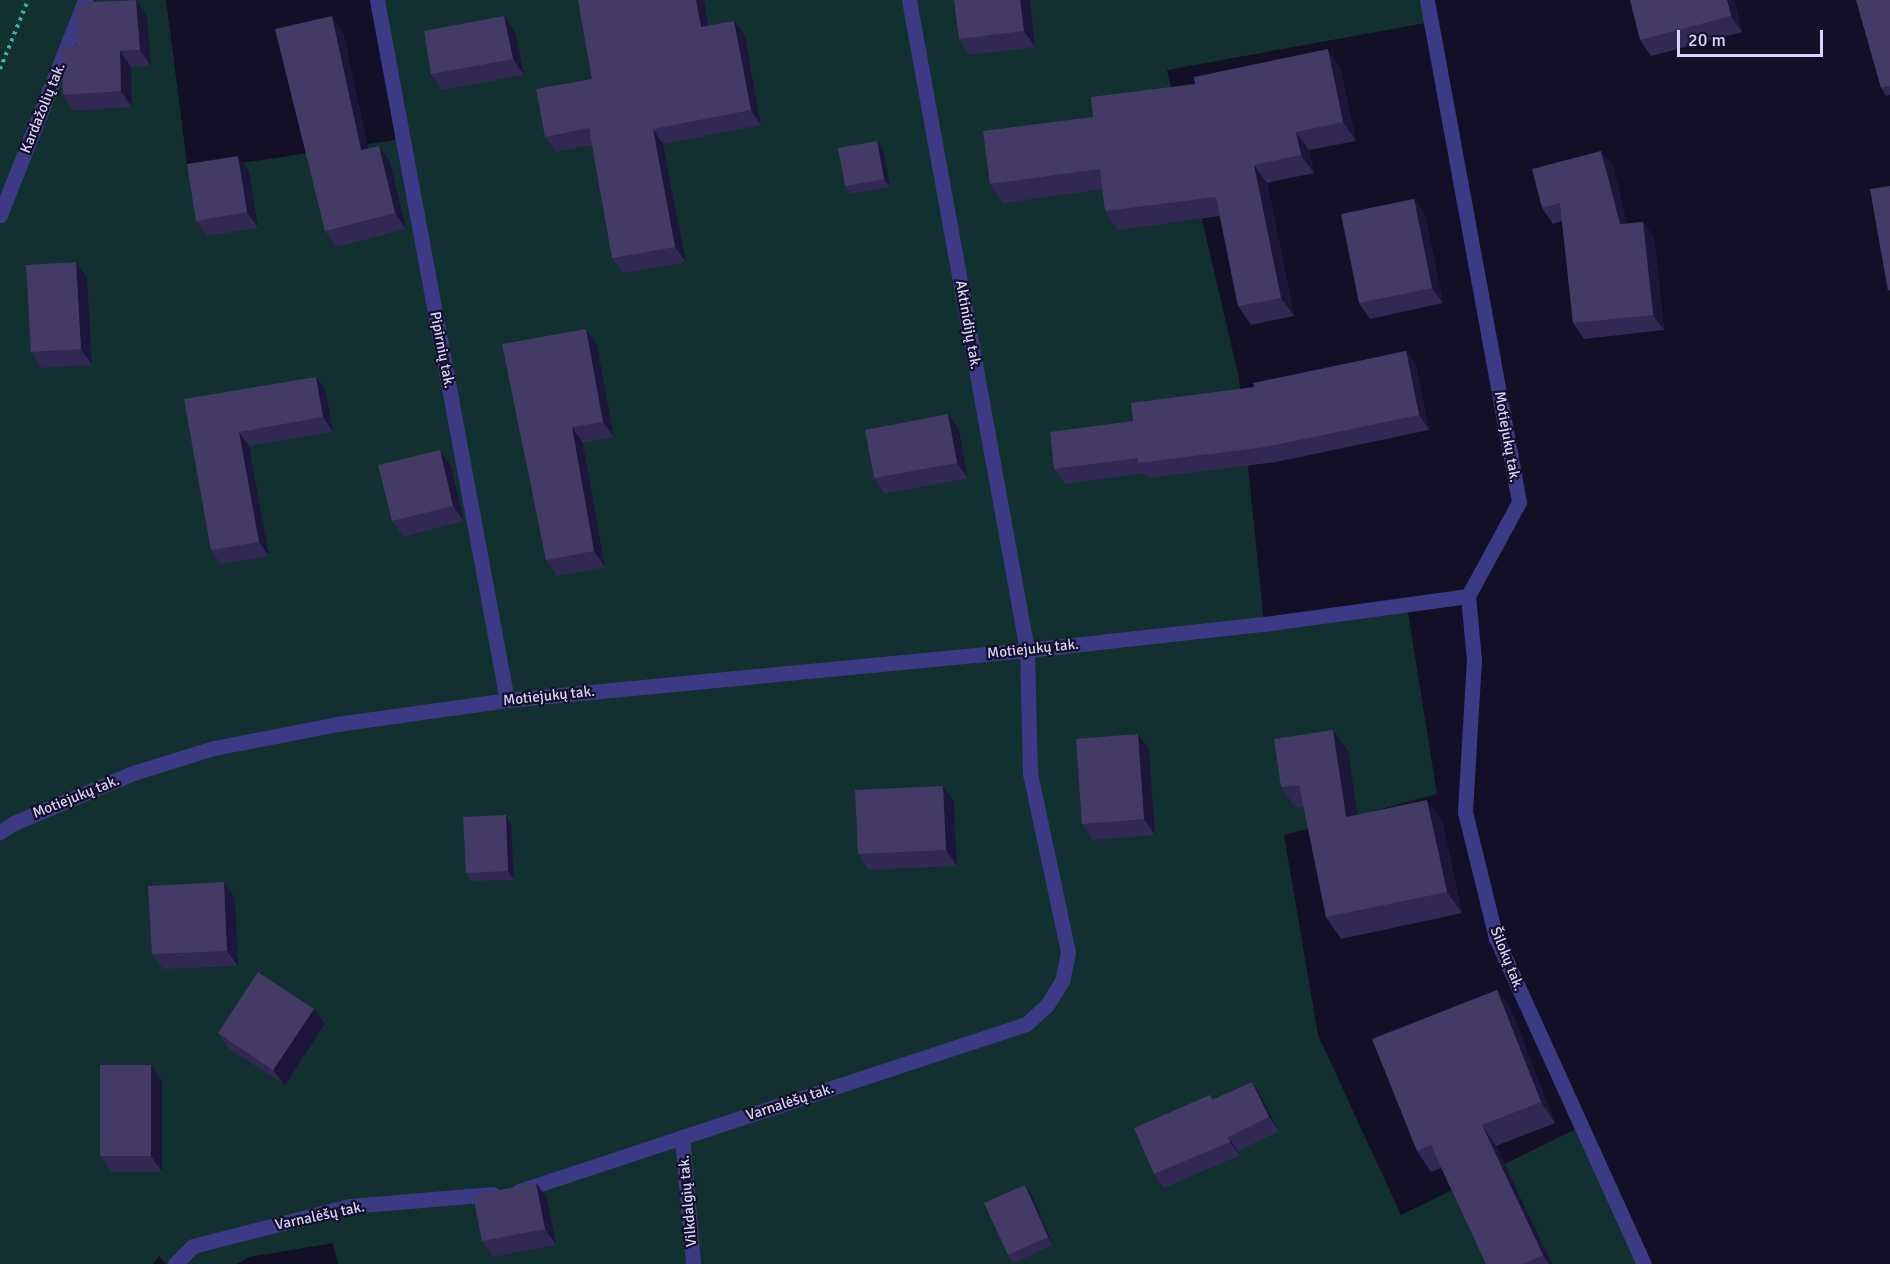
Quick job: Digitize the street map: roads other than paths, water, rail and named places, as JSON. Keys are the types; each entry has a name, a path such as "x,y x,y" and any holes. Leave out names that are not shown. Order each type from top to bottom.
{"street":[{"name":"Kardažolių tak.","path":"0,215 85,0"},
{"name":"Pipirnių tak.","path":"376,0 507,700"},
{"name":"Aktinidijų tak.","path":"909,0 1027,650"},
{"name":"Motiejukų tak.","path":"0,832 14,823 133,773 214,748 337,724 507,700 1027,650 1275,622 1468,596 1519,502 1426,0"},
{"name":"Šilokų tak.","path":"1468,596 1474,659 1465,812 1496,938 1644,1264"},
{"name":"Varnalėšų tak.","path":"175,1264 193,1246 350,1206 514,1192 1026,1024 1047,1005 1062,981 1068,952 1030,773 1027,650"},
{"name":"Vilkdalgių tak.","path":"682,1137 693,1264"}]}
